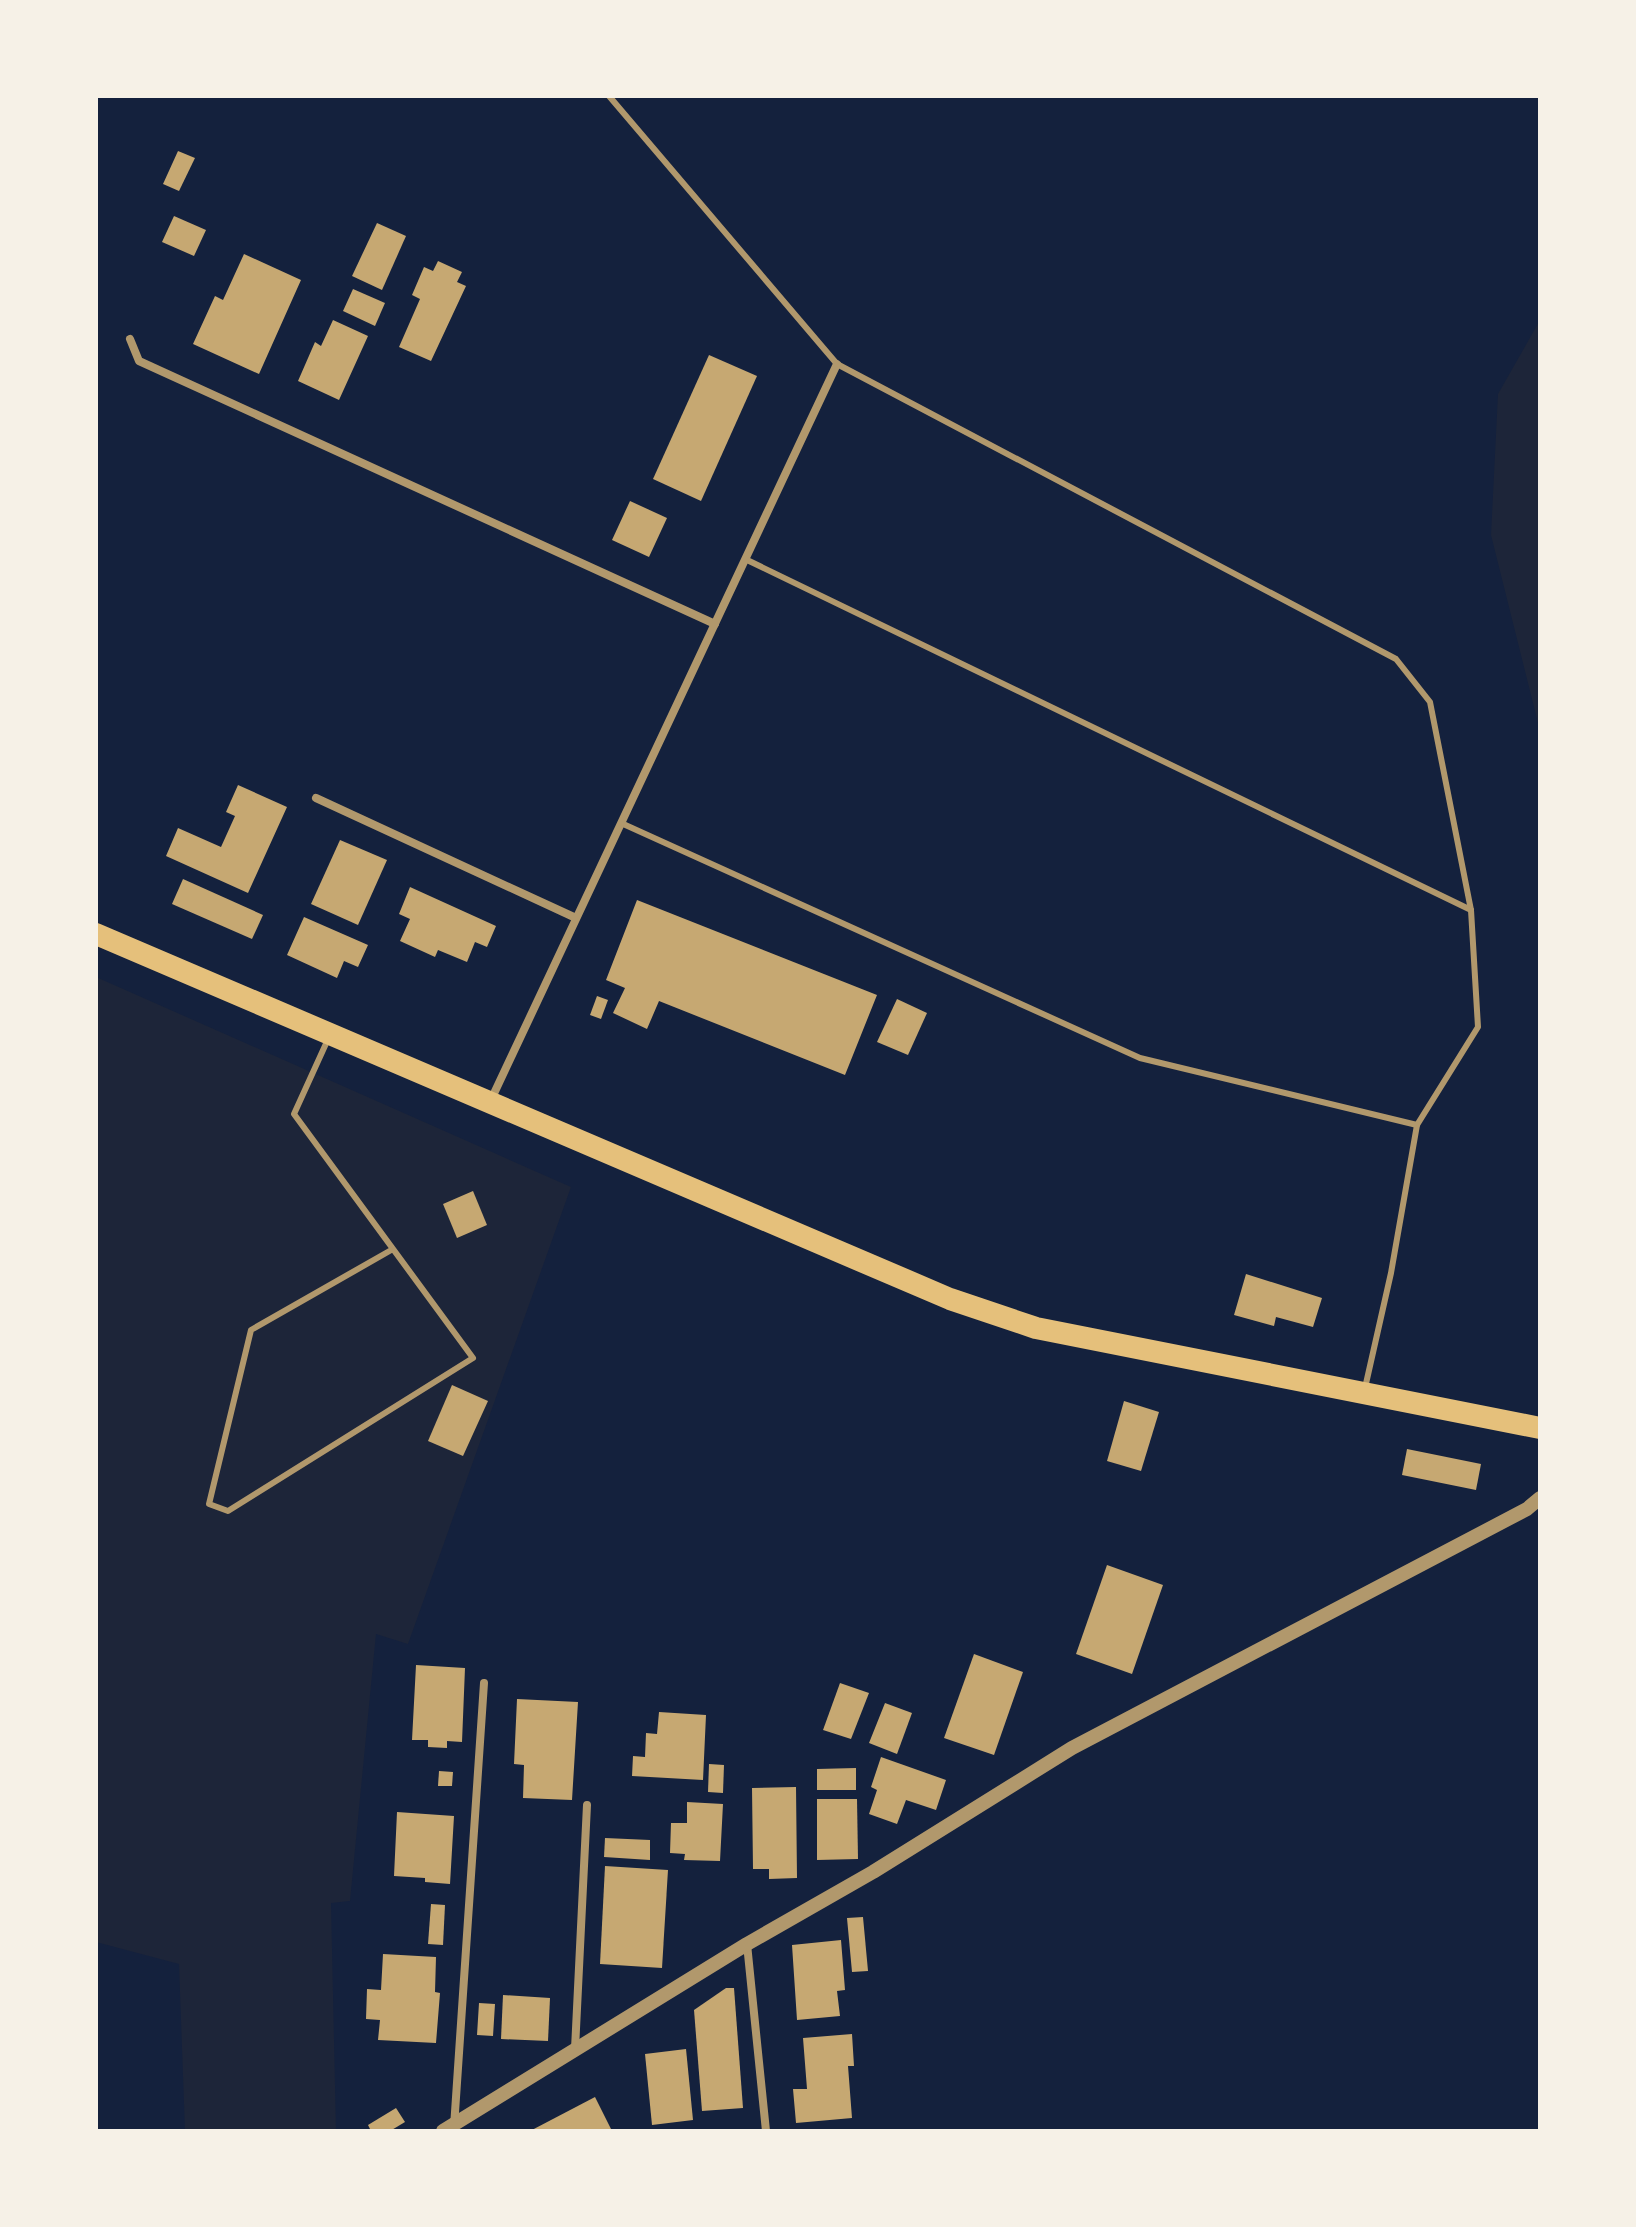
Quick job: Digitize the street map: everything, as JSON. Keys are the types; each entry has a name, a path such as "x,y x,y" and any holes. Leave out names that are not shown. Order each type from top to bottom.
{"highway":[{"path":"96,934 950,1299 1036,1328 1540,1428"}],"street":[{"path":"130,339 139,361 715,624"},
{"path":"489,1103 837,364"},
{"path":"316,798 576,918"},
{"path":"451,2129 575,2049 747,1944 873,1872 1072,1748 1527,1509 1540,1498"},
{"path":"451,2129 484,1683"},
{"path":"575,2049 587,1805"},
{"path":"747,1944 766,2131"}],"lane":[{"path":"609,96 837,364 1396,659 1430,702 1471,910 1478,1027 1417,1125 1391,1273 1364,1393"},
{"path":"745,559 1471,910"},
{"path":"621,823 1140,1058 1417,1125"},
{"path":"330,1034 294,1114 473,1358 228,1511 209,1504 251,1330 393,1249"}],"shaded area":[{"path":"1540,320 1540,731 1491,535 1498,394"},
{"path":"96,977 571,1187 408,1644 376,1634 350,1901 331,1903 336,2131 185,2131 179,1964 96,1942"}],"building":[{"path":"178,151 195,158 179,191 163,184"},
{"path":"174,216 206,230 194,256 162,242"},
{"path":"377,223 406,236 382,290 352,276"},
{"path":"244,254 301,280 259,374 193,344 215,296 223,300"},
{"path":"438,261 462,272 457,282 466,286 431,361 399,347 420,299 412,295 424,267 433,271"},
{"path":"353,289 385,303 375,326 343,311"},
{"path":"333,320 368,336 339,400 298,381 315,342 321,346"},
{"path":"709,355 757,376 701,501 653,479"},
{"path":"630,501 667,518 649,557 612,540"},
{"path":"238,785 287,807 248,893 166,856 178,828 221,847 235,816 226,812"},
{"path":"340,840 387,860 358,925 311,904"},
{"path":"183,879 263,915 252,939 172,904"},
{"path":"410,887 496,926 487,947 475,942 467,962 438,950 435,957 400,941 410,919 399,914"},
{"path":"637,900 877,995 845,1075 659,1001 647,1029 613,1013 625,988 606,980"},
{"path":"304,917 368,945 358,967 344,961 337,978 287,955"},
{"path":"597,996 608,1000 601,1019 590,1015"},
{"path":"897,999 927,1013 908,1055 877,1042"},
{"path":"473,1191 487,1225 457,1238 443,1204"},
{"path":"1246,1274 1322,1298 1313,1327 1276,1317 1274,1326 1234,1315"},
{"path":"452,1385 488,1401 463,1456 428,1441"},
{"path":"1124,1401 1159,1412 1141,1471 1107,1461"},
{"path":"1407,1449 1481,1464 1476,1490 1402,1475"},
{"path":"1107,1565 1163,1585 1132,1674 1076,1654"},
{"path":"974,1654 1023,1672 994,1755 944,1738"},
{"path":"416,1665 465,1668 462,1742 447,1741 447,1748 428,1747 428,1740 412,1740"},
{"path":"840,1683 869,1693 851,1739 823,1730"},
{"path":"517,1699 578,1702 572,1800 523,1798 524,1765 514,1764"},
{"path":"885,1703 912,1713 897,1754 869,1743"},
{"path":"659,1712 706,1715 703,1780 632,1776 633,1756 645,1757 646,1733 657,1734"},
{"path":"881,1757 946,1780 936,1810 906,1800 897,1824 869,1814 877,1790 871,1787"},
{"path":"709,1764 724,1765 723,1793 708,1792"},
{"path":"856,1768 856,1790 817,1790 817,1769"},
{"path":"439,1771 453,1772 452,1786 438,1786"},
{"path":"796,1787 797,1878 769,1879 769,1869 753,1869 752,1788"},
{"path":"817,1799 857,1799 858,1859 817,1860"},
{"path":"687,1802 723,1804 720,1861 684,1860 685,1854 670,1853 671,1823 687,1823"},
{"path":"397,1812 454,1816 450,1884 425,1882 425,1878 394,1876"},
{"path":"605,1838 650,1840 650,1860 604,1857"},
{"path":"605,1866 668,1870 662,1968 600,1964"},
{"path":"431,1904 445,1905 443,1945 428,1944"},
{"path":"863,1917 868,1971 852,1972 847,1918"},
{"path":"841,1940 845,1990 837,1991 840,2016 797,2020 792,1945"},
{"path":"383,1954 436,1957 435,1992 440,1993 436,2043 378,2040 380,2020 366,2019 367,1989 381,1990"},
{"path":"726,1988 734,1988 743,2108 702,2111 694,2010"},
{"path":"503,1995 550,1998 548,2041 501,2039"},
{"path":"479,2003 495,2004 493,2036 477,2035"},
{"path":"852,2034 854,2066 848,2066 852,2118 796,2123 793,2089 807,2089 803,2038"},
{"path":"686,2049 693,2120 652,2125 645,2054"},
{"path":"595,2097 612,2131 530,2131"},
{"path":"396,2108 405,2122 390,2131 371,2131 368,2125"}]}
